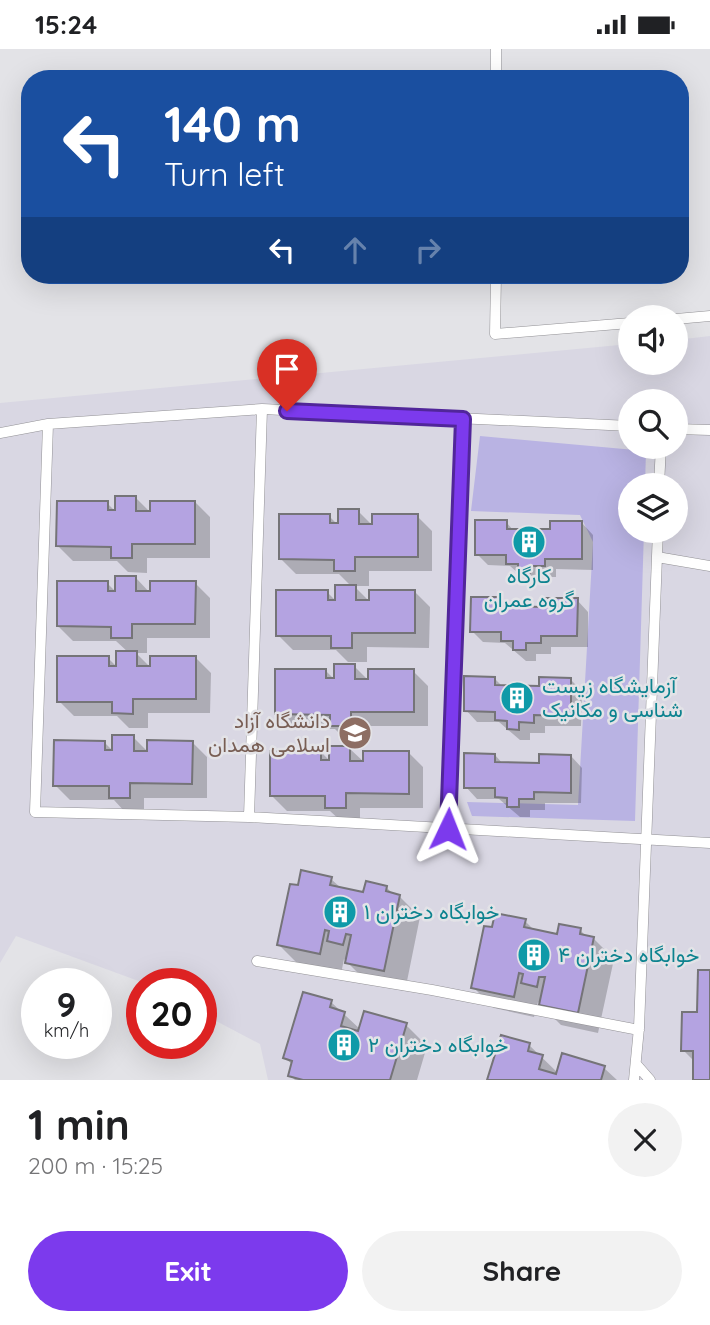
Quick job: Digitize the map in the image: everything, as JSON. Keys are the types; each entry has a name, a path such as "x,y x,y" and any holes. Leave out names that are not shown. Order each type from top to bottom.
{"lane":[{"path":"496,49 496,70"},
{"path":"496,284 495,334 618,324"},
{"path":"688,318 710,316"},
{"path":"249,817 262,409"},
{"path":"0,433 48,424 262,409 618,425"},
{"path":"448,829 463,419"},
{"path":"48,424 35,812 249,817 710,843"},
{"path":"688,429 710,430"},
{"path":"634,1080 639,1030 658,543"},
{"path":"657,557 710,566"},
{"path":"257,961 639,1030"},
{"path":"636,1064 650,1080"}],"shaded area":[{"name":"دانشگاه آزاد اسلامی همدان","path":"710,336 710,1080 268,1080 260,1044 217,1021 217,968 126,968 126,976 112,971 112,968 103,968 16,936 0,963 0,403 618,345 618,375 688,375 688,339"},
{"path":"480,436 618,448 618,459 646,459 645,473 618,473 618,543 644,543 635,821 472,816 467,802 578,805 593,542 580,515 471,511"}],"building":[{"path":"115,496 136,496 136,511 150,511 150,501 195,501 195,544 132,544 132,558 111,558 111,547 56,546 57,501 108,501 108,510 115,510"},
{"path":"338,509 359,509 359,524 372,524 372,514 418,514 418,557 355,557 355,571 334,571 334,560 279,559 279,514 330,514 330,523 338,523"},
{"name":"کارگاه گروه عمران","path":"475,520 507,520 507,529 550,529 550,521 582,521 582,559 545,559 545,566 530,566 530,573 518,573 518,564 506,564 506,555 475,555"},
{"path":"115,576 136,576 136,591 150,591 150,581 196,581 195,624 132,624 132,638 111,638 111,627 57,626 57,581 108,581 108,591 115,591"},
{"path":"335,585 356,585 356,600 369,600 369,590 415,590 415,633 352,633 352,648 331,648 331,636 276,636 276,590 328,590 328,600 335,600"},
{"path":"471,597 502,597 502,606 545,607 545,598 578,598 577,636 541,636 541,643 526,643 526,650 513,650 513,641 501,641 501,632 470,632"},
{"path":"116,651 137,651 137,666 150,666 150,656 196,656 196,699 133,699 133,714 112,713 112,702 57,702 57,656 109,656 109,666 116,666"},
{"path":"334,664 355,664 355,679 368,679 368,669 414,669 414,712 351,712 351,726 330,726 330,715 275,714 275,669 326,669 326,678 334,678"},
{"name":"آزمایشگاه زیست شناسی و مکانیک","path":"464,676 495,677 495,685 539,686 539,677 571,678 571,716 534,715 534,723 519,722 519,730 507,729 507,721 495,720 495,712 464,711"},
{"path":"112,735 134,735 134,751 147,751 147,740 193,741 192,784 130,783 130,798 109,798 109,786 53,786 54,740 105,741 105,750 112,750"},
{"path":"329,746 350,746 350,761 363,761 363,751 409,751 409,794 346,793 346,808 325,808 325,796 270,796 270,751 321,751 321,760 329,760"},
{"path":"464,753 495,754 495,762 539,763 539,754 571,755 571,793 534,792 534,799 519,799 519,807 507,807 507,798 495,797 495,788 464,788"},
{"name":"خوابگاه دختران ۱","path":"301,870 332,877 330,885 363,892 366,881 387,886 386,891 400,895 384,971 345,963 351,935 346,934 343,945 327,941 329,931 325,930 320,954 277,945 290,884 298,885"},
{"name":"خوابگاه دختران ۴","path":"495,913 526,919 524,927 557,934 559,924 581,928 580,934 594,937 578,1013 539,1005 545,977 539,977 537,987 521,983 523,974 519,973 514,997 471,988 484,926 492,927"},
{"path":"698,970 710,970 710,1080 693,1080 693,1051 681,1051 682,1012 697,1012"},
{"name":"خوابگاه دختران ۲","path":"303,992 332,1000 330,1007 345,1012 341,1026 358,1031 364,1011 407,1023 390,1080 303,1080 288,1076 292,1061 283,1058"},
{"path":"501,1035 530,1043 528,1051 543,1055 539,1069 556,1074 562,1053 605,1066 601,1080 487,1080"}],"place":[{"name":"کارگاه گروه عمران","path":"529,542"},
{"name":"آزمایشگاه زیست شناسی و مکانیک","path":"517,698"},
{"name":"دانشگاه آزاد اسلامی همدان","path":"355,733"},
{"name":"خوابگاه دختران ۱","path":"340,912"},
{"name":"خوابگاه دختران ۴","path":"534,955"},
{"name":"خوابگاه دختران ۲","path":"344,1045"}],"route":[{"path":"287,411 463,419 448,829"}]}
